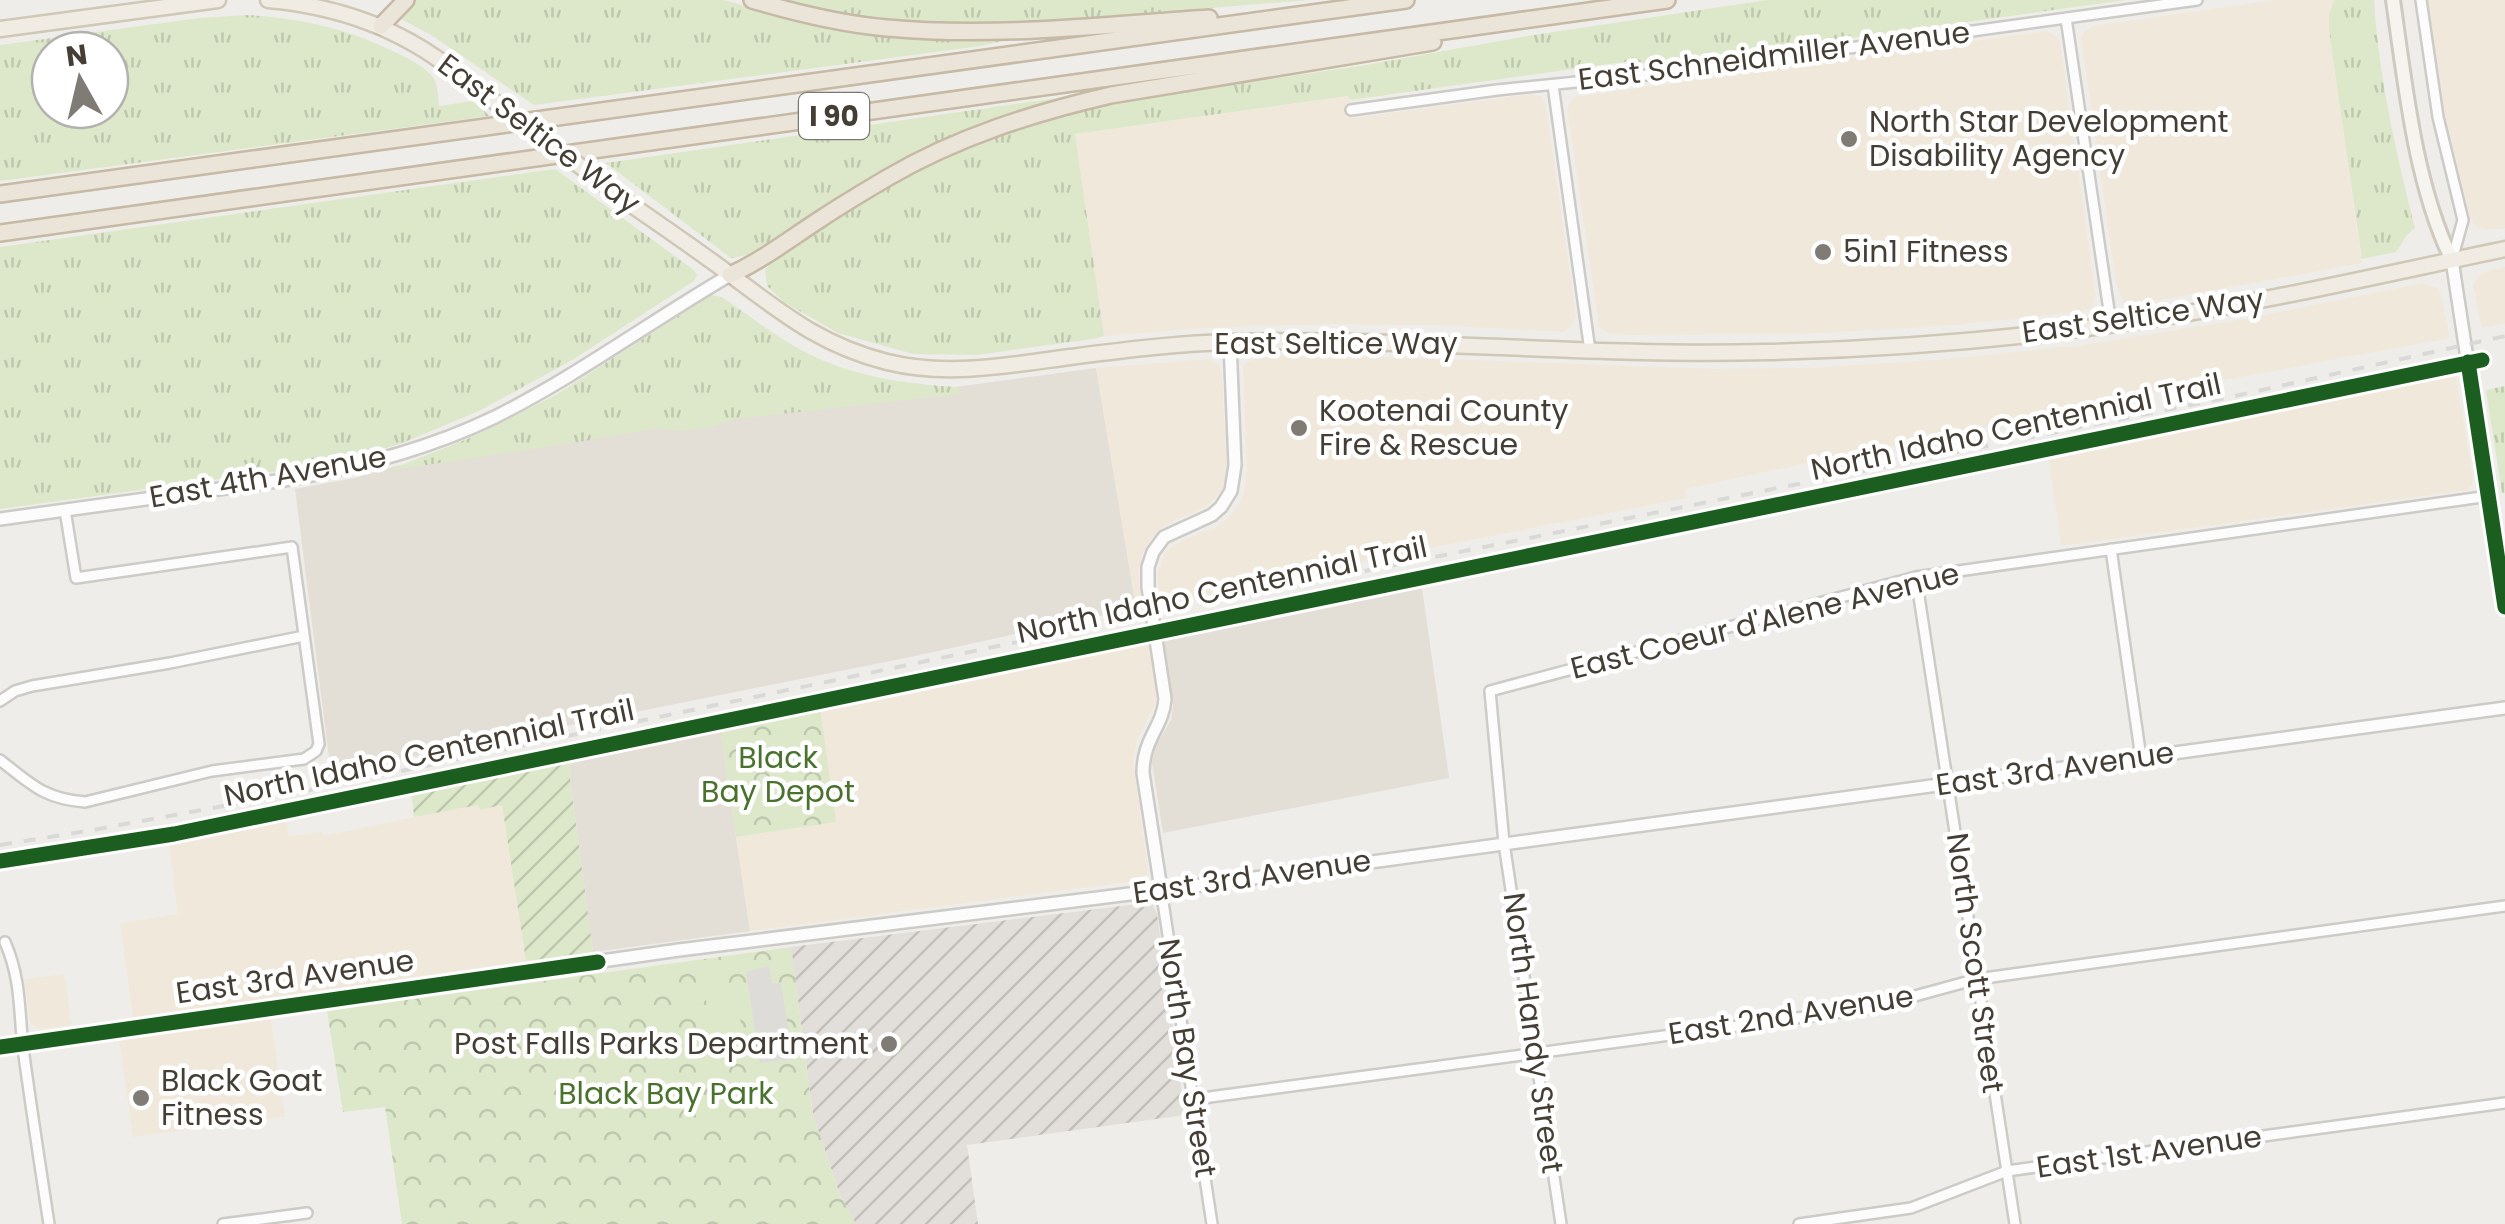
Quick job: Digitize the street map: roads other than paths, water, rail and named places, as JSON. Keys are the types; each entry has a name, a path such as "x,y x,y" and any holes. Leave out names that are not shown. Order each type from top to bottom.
{"highway":[{"path":"381,26 406,0"},
{"path":"752,0 854,24 961,32 1338,10"},
{"name":"I 90","path":"0,194 1406,0"},
{"name":"I 90","path":"0,234 1668,0"},
{"path":"730,275 914,163 1036,114 1111,95 1402,48 1604,8"}],"main road":[{"path":"0,29 218,0"},
{"name":"East Seltice Way","path":"268,0 350,15 427,49 784,316 819,338 861,355 917,368 999,366 1230,342 1372,340 1590,351 1738,353 1939,343 2111,324 2290,294 2505,249"},
{"path":"2393,2 2416,141 2436,225 2452,260"}],"street":[{"name":"East Schneidmiller Avenue","path":"1351,110 1692,70 2196,0"},
{"path":"2421,0 2438,116 2463,220 2452,260 2505,607"},
{"path":"2066,18 2111,324"},
{"path":"1553,84 1590,351"},
{"name":"East 4th Avenue","path":"0,518 318,475 415,449 493,418 730,275"},
{"name":"North Bay Street","path":"1212,1224 1144,773 1146,746 1164,709 1165,698 1148,567 1164,538 1212,515 1231,490 1235,461 1230,342"},
{"name":"East Coeur d'Alene Avenue","path":"1504,843 1490,690 1916,578 2489,496"},
{"path":"0,760 48,796 86,802 200,773 310,757 319,744 292,547 76,578 65,510"},
{"path":"2111,549 2141,758"},
{"name":"North Scott Street","path":"1916,578 2015,1224"},
{"path":"0,701 32,686 304,636"},
{"name":"East 3rd Avenue","path":"0,1046 679,950 2505,708"},
{"name":"North Handy Street","path":"1504,843 1561,1224"},
{"name":"East 2nd Avenue","path":"1195,1099 1871,1008 1977,979 2505,906"},
{"path":"5,942 21,998 23,1044 49,1224"},
{"name":"East 1st Avenue","path":"1799,1224 1911,1208 2007,1171 2505,1103"},
{"path":"223,1224 307,1213"}],"railway":[{"path":"0,845 310,790 1151,614 2226,398 2505,336"}],"place":[{"name":"North Star Development Disability Agency","path":"1849,139"},
{"name":"5in1 Fitness","path":"1823,252"},
{"name":"Kootenai County Fire & Rescue","path":"1299,428"},
{"name":"Post Falls Parks Department","path":"889,1044"},
{"name":"Black Goat Fitness","path":"141,1098"}],"park label":[{"name":"Black Bay Depot","path":"778,775"},
{"name":"Black Bay Park","path":"666,1094"}]}
